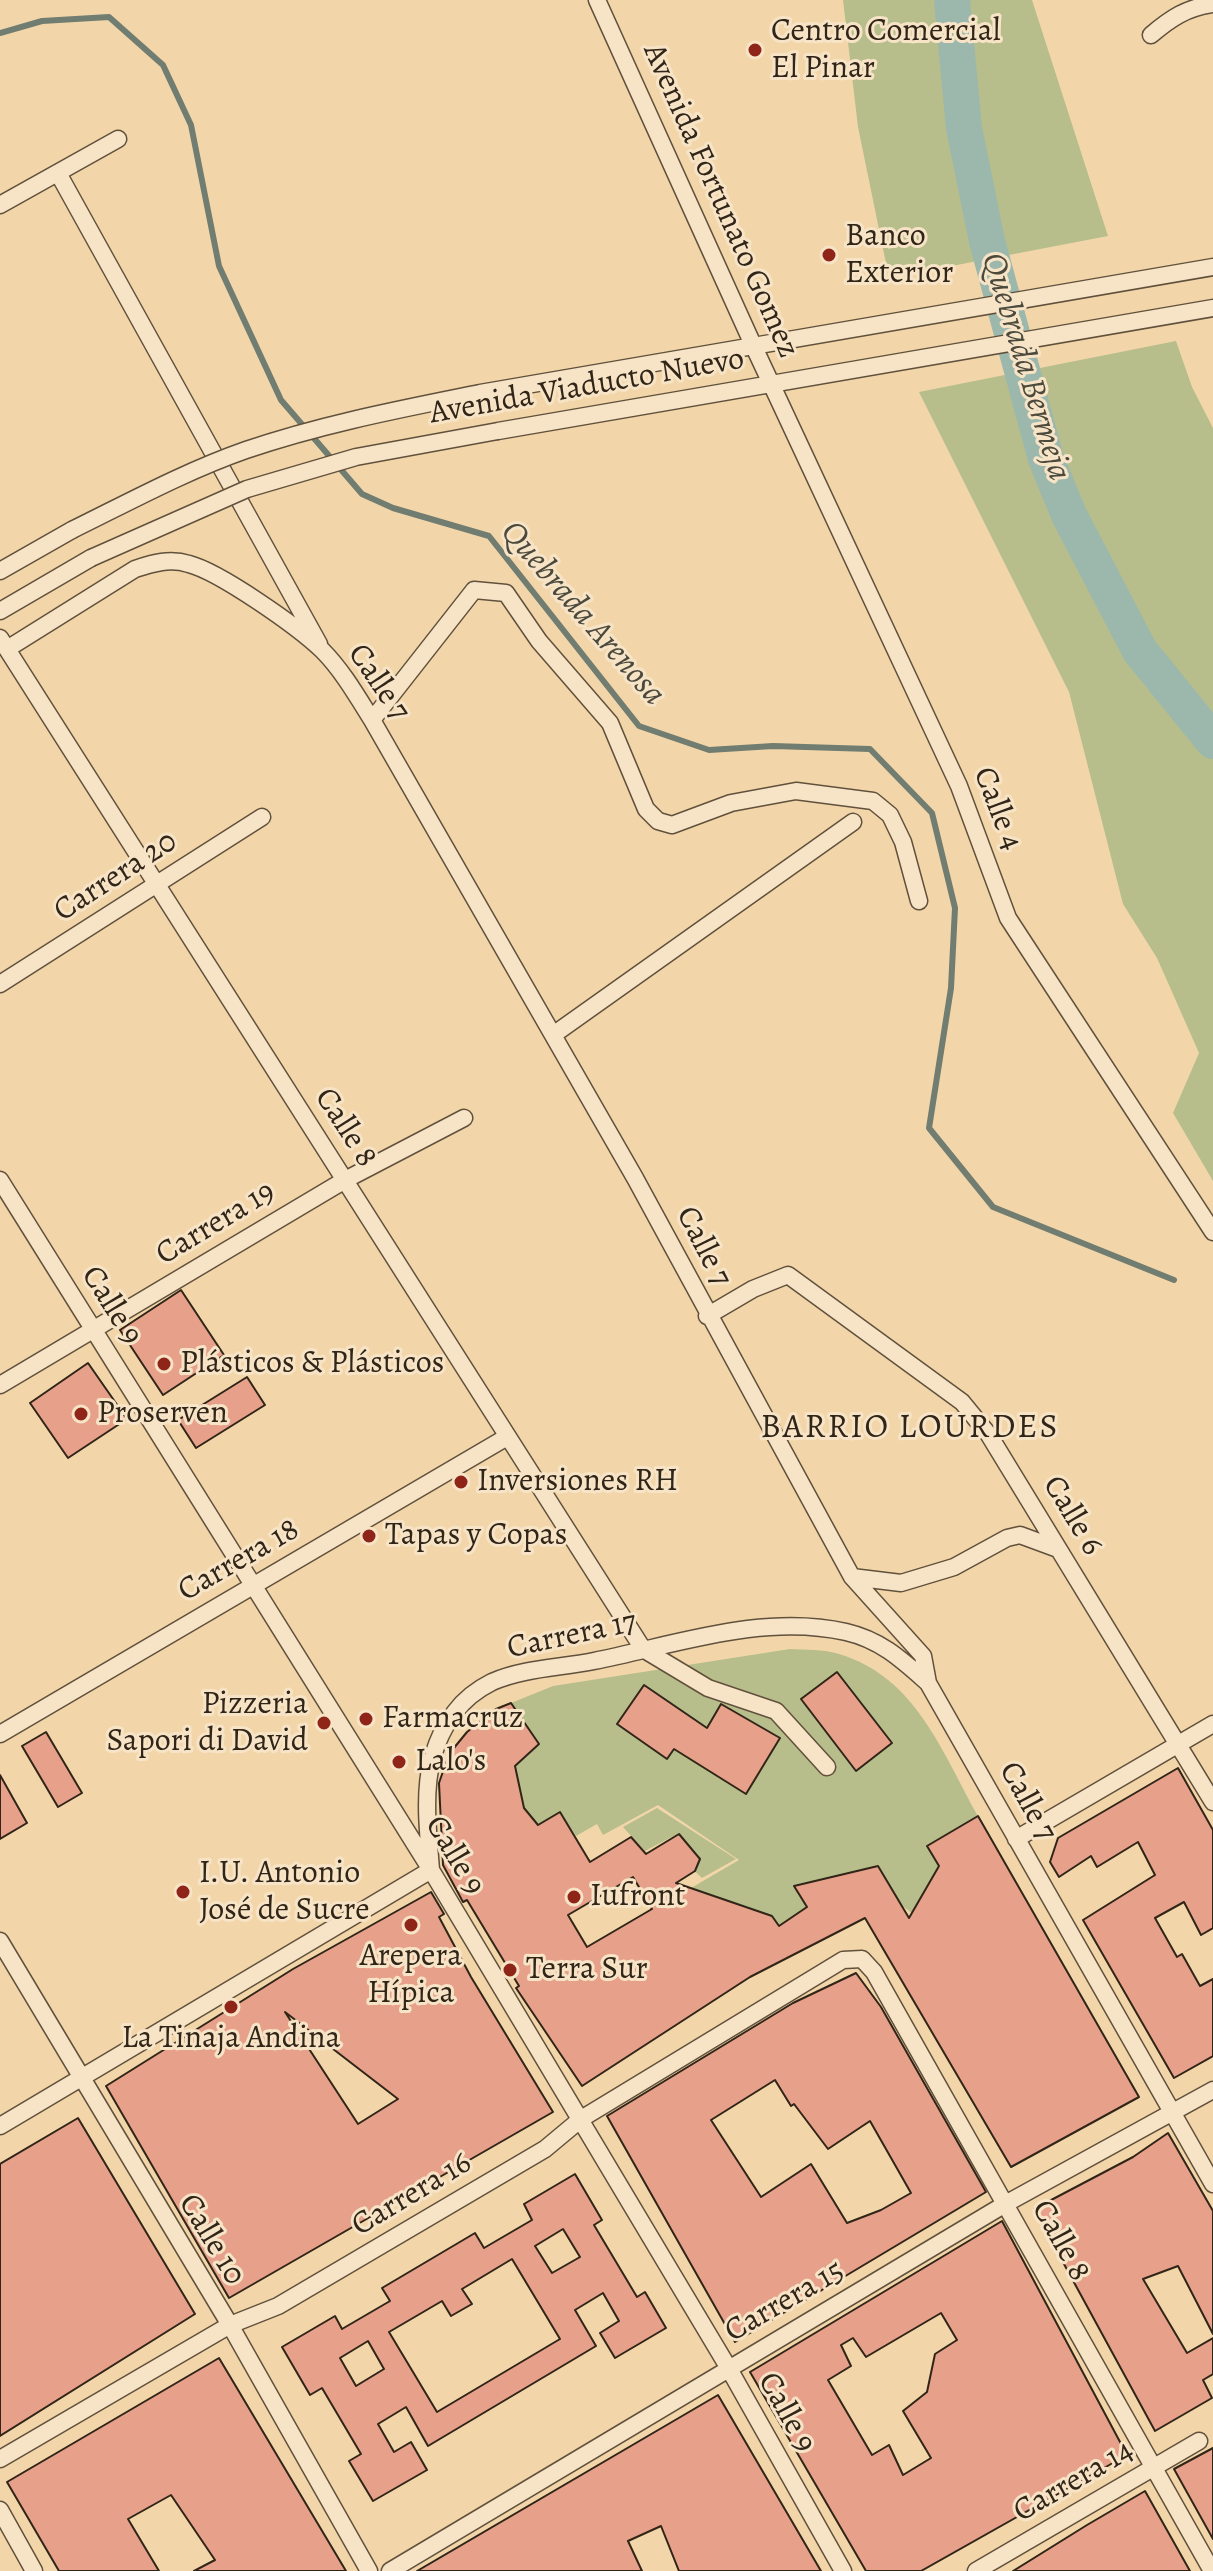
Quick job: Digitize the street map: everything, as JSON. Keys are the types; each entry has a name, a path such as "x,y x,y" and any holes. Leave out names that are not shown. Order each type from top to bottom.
{"street":[{"name":"Avenida Fortunato Gomez","path":"597,0 771,382"},
{"path":"1151,35 1173,16 1192,7 1213,4"},
{"path":"0,205 118,139"},
{"path":"58,173 321,649"},
{"name":"Avenida Viaducto Nuevo","path":"0,571 72,530 183,476 246,451 348,420 480,393 1213,267"},
{"name":"Avenida Viaducto Nuevo","path":"0,611 91,558 247,489 356,457 771,382 1115,327 1213,308"},
{"name":"Calle 4","path":"771,382 959,786 1008,918 1213,1232"},
{"name":"Calle 7","path":"4,644 135,569 158,561 188,563 230,583 321,649 372,720 635,1178 707,1316 852,1577 923,1656 928,1683 1170,2114 1213,2184"},
{"path":"372,720 474,590 506,593 539,641 610,723 646,809 658,821 672,825 731,803 796,791 873,801 890,815 903,842 919,901"},
{"name":"Calle 8","path":"4,644 643,1649"},
{"name":"Carrera 20","path":"0,984 262,817"},
{"path":"553,1035 773,882 853,822"},
{"name":"Carrera 19","path":"0,1385 345,1180 464,1118"},
{"name":"Calle 9","path":"0,1180 431,1870 728,2367 843,2571"},
{"name":"Calle 6","path":"707,1316 788,1275 962,1402 989,1435 1213,1802"},
{"name":"Carrera 18","path":"0,1734 507,1437"},
{"path":"852,1577 901,1583 954,1567 1007,1538 1020,1535 1035,1537 1060,1550"},
{"name":"Carrera 17","path":"431,1870 426,1802 428,1769 440,1733 456,1710 474,1693 518,1674 713,1634 825,1628 874,1640 928,1683"},
{"path":"643,1649 708,1688 776,1711 827,1767"},
{"path":"1016,1839 1213,1724"},
{"path":"0,2126 431,1870"},
{"name":"Calle 10","path":"0,1941 230,2325 369,2571"},
{"name":"Calle 8","path":"843,1960 862,1959 874,1972 1212,2571"},
{"name":"Carrera 16","path":"0,2459 230,2325 278,2306 545,2149 581,2119 843,1960"},
{"name":"Carrera 15","path":"390,2571 1007,2203 1213,2090"},
{"name":"Carrera 14","path":"976,2571 1199,2441"},
{"path":"0,2510 34,2571"}],"green space":[{"path":"843,0 1032,0 1108,236 889,278 858,127"},
{"path":"1176,341 1192,387 1213,428 1213,1181 1173,1113 1199,1053 1157,958 1123,904 1069,692 919,392"},
{"path":"790,1649 833,1652 866,1665 907,1698 924,1720 978,1816 927,1846 955,1892 912,1913 901,1905 794,1886 807,1907 779,1926 772,1916 691,1888 739,1860 658,1805 603,1835 597,1824 576,1836 560,1813 538,1825 524,1808 515,1766 539,1744 511,1703 553,1686"},
{"path":"657,1808 736,1859 702,1878 686,1863 699,1856 679,1833 645,1851 623,1827"}],"building":[{"path":"181,1290 224,1355 163,1395 120,1330"},
{"name":"Proserven","path":"88,1363 127,1419 68,1458 30,1403"},
{"path":"247,1377 265,1405 196,1448 178,1420"},
{"path":"837,1672 892,1743 856,1771 801,1699"},
{"path":"644,1685 707,1728 721,1704 780,1738 746,1794 674,1749 667,1759 617,1724"},
{"path":"511,1703 539,1744 515,1766 524,1808 538,1825 560,1812 590,1862 631,1837 646,1854 679,1834 700,1859 695,1871 676,1883 772,1916 779,1926 807,1907 794,1886 878,1866 909,1918 939,1866 927,1846 978,1816 1139,2097 1011,2167 865,1918 750,1977 582,2086 516,1988 519,1986 467,1900 463,1902 443,1865 439,1783 449,1754 467,1732 496,1709","holes":["633,1877 652,1909 587,1947 568,1915"]},
{"path":"46,1732 82,1793 58,1807 22,1746"},
{"path":"1178,1768 1213,1830 1213,1928 1201,1935 1184,1902 1155,1918 1177,1957 1182,1954 1200,1986 1213,1979 1213,2056 1174,2078 1083,1920 1155,1875 1138,1842 1097,1867 1091,1856 1059,1877 1050,1862 1058,1838"},
{"path":"0,1775 27,1823 0,1839"},
{"path":"431,1892 444,1914 439,1917 471,1977 553,2112 229,2298 106,2086 293,1969","holes":["285,2012 398,2099 358,2124"]},
{"path":"856,1973 881,2007 986,2192 735,2342 607,2116 793,2003","holes":["775,2080 791,2106 794,2104 828,2149 870,2121 911,2193 881,2210 847,2223 811,2164 761,2197 711,2120"]},
{"path":"78,2118 195,2314 0,2436 0,2164"},
{"path":"1168,2133 1213,2211 1213,2334 1178,2266 1143,2279 1187,2353 1213,2338 1213,2374 1203,2380 1212,2398 1155,2431 1034,2209 1133,2157"},
{"path":"575,2174 602,2220 594,2225 637,2297 645,2292 666,2328 615,2358 600,2333 619,2321 603,2293 575,2310 596,2346 428,2446 406,2407 378,2424 394,2452 411,2442 427,2470 373,2501 349,2461 361,2454 322,2388 310,2395 282,2347 335,2316 342,2329 390,2301 382,2288 475,2233 484,2248 532,2220 524,2204","holes":["563,2229 580,2257 552,2273 535,2246","512,2259 560,2339 437,2412 389,2332 442,2301 451,2316 472,2304 462,2289","368,2341 384,2369 356,2386 340,2358"]},
{"path":"1002,2221 1127,2455 921,2571 866,2571 750,2372","holes":["941,2313 957,2340 935,2354 927,2392 903,2411 931,2458 903,2475 889,2445 872,2455 828,2380 851,2366 841,2345 853,2338 866,2357"]},
{"path":"219,2358 346,2571 194,2571 215,2560 171,2495 128,2519 159,2571 59,2571 7,2482"},
{"path":"718,2395 821,2571 679,2571 661,2526 628,2541 642,2571 417,2571"},
{"path":"1213,2448 1213,2539 1174,2469"},
{"path":"1145,2491 1190,2571 1013,2571 1087,2525"}],"waterway":[{"name":"Quebrada Bermeja","path":"952,0 964,128 987,241 1046,459 1069,515 1140,651 1213,741"},
{"name":"Quebrada Arenosa","path":"0,33 42,21 109,17 163,65 191,125 219,266 281,400 362,494 393,508 489,536 639,726 709,750 773,746 870,749 932,813 955,908 951,988 929,1128 993,1207 1174,1280"}],"place":[{"name":"Centro Comercial El Pinar","path":"755,50"},
{"name":"Banco Exterior","path":"829,255"},
{"name":"Plásticos & Plásticos","path":"164,1364"},
{"name":"Proserven","path":"81,1414"},
{"name":"Inversiones RH","path":"461,1482"},
{"name":"Tapas y Copas","path":"369,1536"},
{"name":"Farmacruz","path":"366,1719"},
{"name":"Pizzeria Sapori di David","path":"324,1723"},
{"name":"Lalo's","path":"399,1762"},
{"name":"I.U. Antonio José de Sucre","path":"183,1892"},
{"name":"Iufront","path":"574,1897"},
{"name":"Arepera Hípica","path":"411,1925"},
{"name":"Terra Sur","path":"510,1970"},
{"name":"La Tinaja Andina","path":"231,2007"}],"district":[{"name":"BARRIO LOURDES","path":"910,1429"}]}
